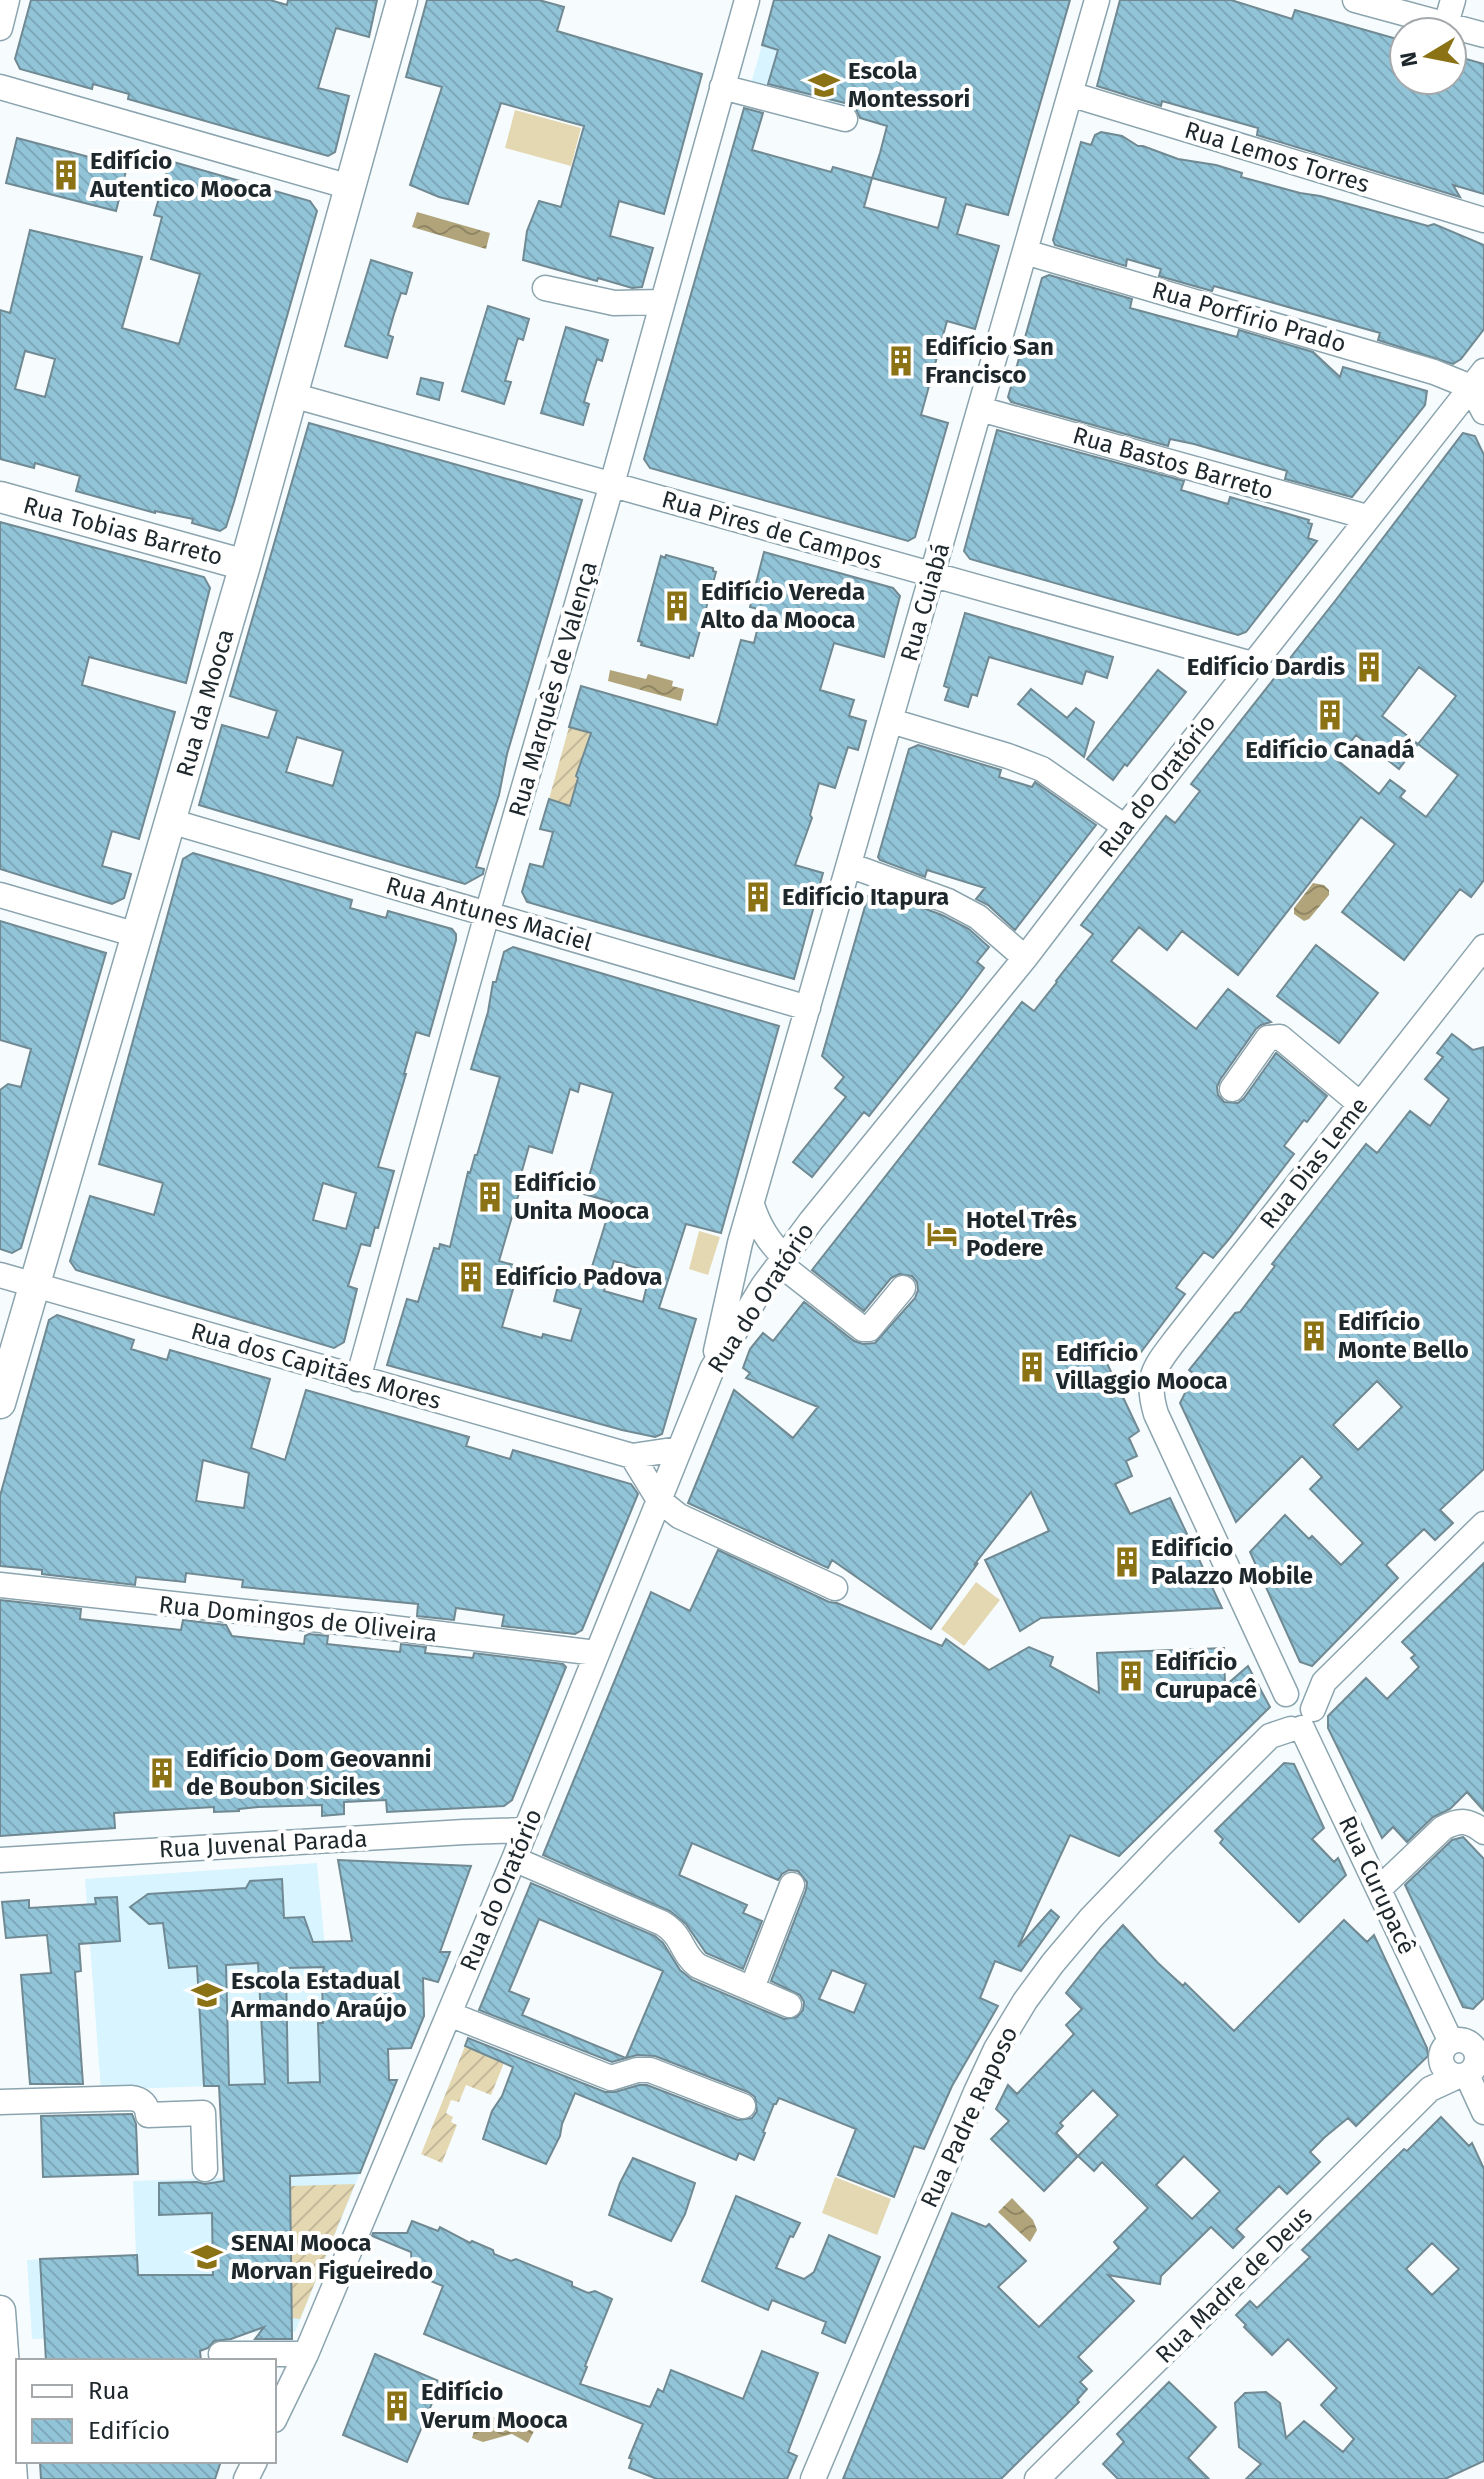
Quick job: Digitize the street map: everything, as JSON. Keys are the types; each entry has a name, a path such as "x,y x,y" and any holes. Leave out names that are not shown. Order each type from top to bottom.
{"main road":[{"name":"Rua da Mooca","path":"0,1403 245,565 402,0"},
{"name":"Rua Tobias Barreto","path":"0,497 245,565"},
{"path":"0,2311 12,2479"}],"street":[{"path":"0,28 7,0"},
{"name":"Rua Marquês de Valença","path":"358,1379 747,0"},
{"name":"Rua Cuiabá","path":"712,1369 740,1243 1097,0"},
{"path":"1355,0 1416,16"},
{"path":"0,87 350,187"},
{"path":"722,87 845,119"},
{"name":"Rua Lemos Torres","path":"1070,94 1484,220"},
{"name":"Rua Porfírio Prado","path":"1025,252 1434,372 1477,379"},
{"path":"545,288 614,303 662,302"},
{"path":"1477,379 1484,412"},
{"name":"Rua do Oratório","path":"276,2416 306,2354 514,1859 712,1369 782,1261 1025,958 1477,379"},
{"name":"Rua Pires de Campos","path":"292,395 1252,664"},
{"name":"Rua Bastos Barreto","path":"980,409 1367,517"},
{"path":"891,721 1042,769 1125,827"},
{"name":"Rua Antunes Maciel","path":"170,821 808,1008"},
{"path":"849,865 948,901 978,917 1025,958"},
{"path":"0,895 137,935"},
{"name":"Rua Dias Leme","path":"1150,1382 1155,1367 1176,1339 1484,947"},
{"path":"1232,1089 1268,1038 1280,1037 1360,1104"},
{"path":"752,1205 761,1230 782,1261 863,1329 869,1329 903,1288"},
{"path":"740,1243 753,1277 763,1286"},
{"name":"Rua dos Capitães Mores","path":"0,1275 632,1456 679,1449"},
{"name":"Rua Curupacê","path":"1150,1382 1156,1414 1291,1715 1465,2053 1484,2112"},
{"path":"632,1456 659,1500 679,1516 835,1588"},
{"name":"Rua Padre Raposo","path":"813,2479 959,2130 996,2049 1025,2001 1091,1918 1484,1524"},
{"name":"Rua Domingos de Oliveira","path":"0,1585 596,1653"},
{"path":"1379,1889 1443,1828 1454,1822 1472,1822 1484,1832"},
{"name":"Rua Juvenal Parada","path":"0,1860 526,1830"},
{"path":"514,1859 662,1923 678,1935 685,1952 698,1966 789,2005"},
{"path":"752,1988 792,1885"},
{"path":"449,2014 611,2078 637,2070 650,2070 743,2106"},
{"name":"Rua Madre de Deus","path":"1037,2479 1465,2053"},
{"path":"0,2102 138,2098 147,2108 148,2115 203,2113 205,2169"},
{"path":"221,2354 306,2354"}],"shaded area":[{"name":"Escola Montessori","path":"762,45 898,84 887,126 750,87"},
{"path":"515,110 581,128 571,166 505,148"},
{"path":"569,727 590,733 576,775 581,809 549,799"},
{"path":"699,1231 720,1237 708,1275 689,1269"},
{"path":"976,1582 1000,1600 964,1646 941,1629"},
{"name":"Escola Estadual Armando Araújo","path":"317,1863 326,1957 318,2023 320,2082 101,2090 85,1879"},
{"path":"465,2046 504,2063 491,2095 466,2085 459,2102 451,2100 446,2113 453,2117 451,2122 457,2125 442,2163 421,2154"},
{"name":"SENAI Mooca Morvan Figueiredo","path":"360,2173 295,2332 32,2339 27,2260 136,2255 133,2181"},
{"path":"835,2177 891,2199 877,2235 822,2213"},
{"path":"355,2184 300,2319 292,2318 291,2186"}],"water":[{"path":"417,212 490,233 486,249 412,227"},
{"path":"610,670 646,679 648,674 673,681 672,686 684,689 681,701 608,681"},
{"path":"1313,883 1324,885 1329,895 1304,921 1294,914 1294,908"},
{"path":"1012,2198 1033,2220 1037,2230 1030,2242 998,2212"},
{"path":"479,2412 534,2431 528,2443 512,2434 483,2442 472,2438"}],"building":[{"path":"31,0 270,0 287,5 288,0 377,0 369,37 336,28 318,88 349,96 335,152 328,156 128,99 129,94 93,84 92,89 20,69 15,59"},
{"path":"427,0 539,0 564,7 557,31 702,74 664,214 619,201 610,236 653,248 642,287 632,288 598,278 597,281 523,260 527,231 539,201 561,207 584,126 501,103 468,204 410,185 442,87 406,77"},
{"path":"774,0 1070,0 1008,215 966,204 957,234 999,246 975,329 947,321 921,415 948,423 915,537 908,541 650,468 644,459 744,108 763,113 752,150 831,172 833,167 872,178 880,153 887,126 860,118 856,109 849,104 768,84 778,50 762,45","holes":["872,178 946,198 938,228 864,207"]},
{"path":"1120,0 1231,0 1292,19 1295,10 1388,36 1388,96 1468,96 1468,60 1484,64 1484,194 1453,185 1460,197 1257,135 1258,128 1162,101 1161,106 1097,86"},
{"path":"1101,132 1122,136 1138,146 1178,159 1242,173 1241,177 1428,226 1434,224 1484,245 1484,329 1461,359 1453,364 1378,340 1380,333 1214,286 1212,291 1159,276 1161,269 1127,259 1126,266 1055,245 1053,240 1081,142 1091,145 1095,135"},
{"name":"Edifício Autentico Mooca","path":"17,138 127,167 116,211 6,183"},
{"path":"170,161 310,201 317,211 234,502 226,527 220,531 192,523 193,519 155,513 76,491 80,476 35,463 34,468 0,459 0,310 10,313 30,230 142,257 122,328 179,344 200,274 151,259 162,217 154,215","holes":["25,351 55,359 45,397 15,389"]},
{"path":"371,260 412,273 406,294 401,293 394,314 388,335 393,337 387,358 345,346"},
{"path":"1049,275 1132,299 1130,308 1237,337 1239,330 1313,352 1340,377 1343,367 1427,391 1425,405 1352,497 1285,479 1287,471 1194,444 1170,439 1168,446 1011,402 1008,397 1042,278"},
{"path":"488,306 529,319 523,340 518,338 505,381 511,382 504,404 462,391"},
{"path":"566,327 608,340 602,361 597,359 584,402 589,404 583,425 541,413"},
{"path":"421,378 443,383 439,400 417,394"},
{"path":"309,423 582,500 476,867 484,869 483,874 465,884 199,805 222,725 268,738 277,711 230,696","holes":["297,737 343,751 333,786 286,772"]},
{"path":"997,430 1184,481 1181,490 1228,504 1230,497 1309,520 1308,523 1312,524 1308,538 1317,541 1246,632 1238,635 970,559 964,551"},
{"path":"1463,433 1475,436 1484,455 1484,880 1471,897 1460,889 1404,960 1342,912 1395,844 1361,817 1238,975 1182,931 1167,950 1139,927 1111,961 1196,1029 1228,989 1271,1022 1256,1029 1220,1080 1218,1095 1224,1102 1238,1103 1244,1098 1276,1053 1327,1096 1284,1146 1294,1154 1229,1239 1213,1258 1204,1252 1180,1282 1176,1288 1185,1294 1141,1352 1133,1345 1125,1355 1104,1357 1139,1431 1129,1438 1137,1456 1126,1461 1132,1476 1115,1484 1130,1514 1170,1498 1222,1608 1041,1618 1020,1631 985,1560 1049,1531 1031,1492 974,1565 978,1563 931,1629 832,1560 828,1568 688,1503 734,1390 793,1438 818,1407 746,1378 750,1373 743,1368 750,1349 763,1333 773,1341 804,1302 854,1341 875,1343 915,1298 917,1282 912,1276 899,1274 891,1278 864,1311 812,1270 1022,1002 1034,1011 1057,982 1093,934 1081,925 1166,816 1175,823 1200,791 1191,784","holes":["1419,667 1456,696 1418,744 1382,716","1356,735 1399,769 1418,744 1458,775 1426,817 1400,797 1405,791 1390,780 1379,794 1337,760"]},
{"path":"0,522 204,577 210,588 186,683 89,657 82,685 175,712 139,839 112,831 102,866 131,874 124,898 112,904 0,869"},
{"path":"764,552 893,588 900,596 884,657 834,643 820,690 854,700 849,716 866,721 858,750 848,747 835,788 819,783 810,815 812,818 795,865 823,873 794,979 527,902 522,892 530,864 543,867 553,832 540,829 549,799 570,806 576,776 591,733 569,727 581,686 717,725 741,640 754,643 762,610 750,607"},
{"name":"Edifício Vereda Alto da Mooca","path":"666,555 713,568 716,572 693,656 689,658 641,645 642,642 638,641 661,556 665,558"},
{"path":"965,613 1113,657 1107,678 1086,671 1082,684 989,657 977,696 972,694 968,707 945,700 949,688 944,686"},
{"path":"1158,670 1186,692 1113,780 1087,759"},
{"path":"1031,689 1067,718 1076,708 1094,722 1084,757 1018,704"},
{"path":"918,745 1001,770 999,777 1032,787 1035,782 1096,825 1015,930 988,905 976,899 985,888 927,870 925,877 878,857 909,749"},
{"path":"193,853 352,900 350,908 386,918 388,911 452,929 456,934 429,1036 416,1032 378,1167 394,1171 370,1246 361,1244 348,1286 357,1289 344,1342 334,1348 76,1270 70,1261 90,1196 154,1215 163,1183 99,1164 183,859","holes":["323,1183 356,1193 346,1229 313,1220"]},
{"path":"877,891 942,915 969,929 989,947 977,962 984,968 961,999 869,1116 864,1112 812,1177 793,1162 846,1097 835,1088 844,1077 822,1056 868,896"},
{"path":"0,921 106,953 21,1248 12,1253 0,1249 0,1090 8,1084 21,1087 31,1049 0,1040"},
{"path":"1316,945 1378,993 1339,1043 1277,996"},
{"path":"513,947 779,1026 721,1233 686,1224 659,1308 696,1319 662,1434 655,1437 387,1365 407,1299 418,1302 434,1248 439,1249 440,1244 450,1247 468,1172 477,1155 500,1077 471,1069 488,1012 493,982 496,982 504,952","holes":["580,1083 613,1093 584,1194 612,1202 586,1286 560,1278 554,1301 581,1309 571,1341 543,1334 542,1338 502,1327 518,1272 513,1271 514,1265 499,1261 529,1146 552,1153 570,1089 578,1092","614,1261 650,1272 643,1302 604,1291"]},
{"path":"1452,1034 1473,1050 1484,1047 1484,1469 1440,1510 1453,1523 1435,1540 1424,1529 1386,1565 1398,1578 1312,1666 1300,1662 1250,1552 1285,1515 1341,1565 1363,1543 1310,1489 1322,1477 1302,1456 1236,1522 1180,1403 1198,1377 1189,1370 1235,1313 1240,1312 1275,1266 1272,1264 1366,1144 1377,1153 1410,1111 1430,1126 1449,1099 1425,1079 1443,1057 1437,1053","holes":["1377,1381 1402,1407 1358,1450 1333,1425"]},
{"path":"57,1315 134,1340 131,1349 167,1360 170,1350 270,1379 251,1448 285,1460 306,1390 469,1437 466,1446 510,1459 513,1450 631,1484 638,1494 582,1630 575,1634 502,1626 504,1615 456,1608 454,1620 417,1616 418,1604 242,1587 243,1580 186,1573 185,1582 136,1577 135,1585 0,1566 0,1496 49,1320","holes":["203,1460 249,1473 244,1508 196,1501"]},
{"path":"718,1550 829,1602 942,1646 946,1639 989,1670 1029,1647 1053,1657 1050,1666 1099,1693 1097,1653 1224,1648 1225,1686 1248,1666 1270,1707 1119,1856 1070,1835 1018,1947 1051,1910 1059,1917 1021,1971 995,1961 980,1998 998,2006 952,2086 924,2149 914,2146 894,2197 838,2175 856,2129 779,2098 754,2160 739,2153 736,2160 575,2093 546,2164 483,2139 492,2111 502,2096 513,2067 465,2046 468,2038 605,2092 647,2085 738,2120 752,2118 757,2111 755,2097 748,2092 655,2056 637,2055 612,2062 479,2010 531,1883 655,1936 680,1970 692,1980 784,2019 797,2017 803,2010 804,2002 800,1995 771,1981 806,1890 807,1882 798,1871 789,1870 778,1880 692,1843 679,1875 747,1905 743,1913 762,1921 743,1969 706,1953 686,1924 670,1911 543,1855 651,1592 690,1611","holes":["539,1919 663,1971 626,2058 522,2015 529,1999 509,1991","832,1970 866,1984 854,2013 819,1999"]},
{"path":"1484,1563 1484,1811 1467,1792 1450,1809 1433,1817 1407,1842 1393,1827 1382,1838 1328,1728 1328,1716 1366,1678 1387,1699 1419,1667 1411,1658 1415,1655 1402,1642"},
{"path":"0,1600 81,1609 80,1619 181,1630 183,1620 226,1625 232,1636 304,1644 305,1636 309,1634 328,1636 327,1644 400,1652 401,1644 426,1647 425,1653 473,1658 474,1653 563,1664 566,1667 512,1800 504,1806 387,1812 386,1800 344,1802 344,1814 322,1816 322,1805 214,1812 214,1807 114,1813 115,1828 0,1836"},
{"path":"1284,1763 1294,1764 1324,1828 1312,1839 1334,1862 1338,1858 1346,1875 1299,1922 1220,1843 1223,1839 1215,1831"},
{"path":"1463,1837 1484,1859 1484,1998 1473,2009 1463,2007 1405,1885 1452,1840"},
{"path":"338,1860 471,1866 440,1952 450,1952 438,1982 423,1978 424,2016 411,2048 388,2049 389,2080 397,2080 360,2173 290,2176 292,2339 255,2339 264,2327 231,2339 214,2341 200,2351 201,2359 46,2359 40,2259 137,2255 138,2275 213,2275 212,2213 159,2215 159,2183 205,2184 224,2181 219,2086 204,2086 197,1966 169,1968 163,1923 149,1924 130,1907 148,1894 246,1888 250,1881 282,1879 284,1918 304,1917 313,1942 352,1941","holes":["258,1963 265,2084 229,2085 226,1965","324,1967 323,2023 318,2023 320,2082 288,2083 286,1968"]},
{"path":"117,1897 120,1941 79,1944 81,1971 75,1972 83,2084 30,2084 21,1975 51,1973 47,1935 6,1938 2,1902 29,1900 29,1908 96,1904 95,1898"},
{"path":"1344,1920 1367,1942 1374,1935 1428,2056 1356,2126 1348,2118 1325,2137 1310,2152 1320,2162 1287,2194 1279,2186 1236,2229 1244,2237 1233,2248 1211,2227 1161,2276 1160,2284 1108,2275 1134,2301 1078,2357 1092,2371 1080,2382 1087,2389 1077,2400 1079,2402 1001,2479 843,2479 952,2213 986,2227 989,2224 1026,2261 998,2287 1039,2327 1119,2248 1114,2242 1148,2208 1102,2162 1094,2171 1078,2156 1044,2191 991,2139 1009,2121 996,2109 1008,2085 1017,2094 1074,2034 1066,2025 1082,2009 1066,1993 1101,1949 1123,1925 1158,1963 1183,1986 1185,1983 1234,2031","holes":["1093,2090 1118,2115 1078,2156 1056,2133 1063,2126 1060,2123","1184,2156 1220,2191 1192,2219 1156,2185"]},
{"path":"132,2114 136,2124 138,2174 43,2177 41,2116"},
{"path":"1441,2117 1469,2146 1472,2143 1484,2169 1484,2461 1445,2479 1246,2479 1261,2464 1239,2447 1235,2403 1245,2393 1266,2392 1280,2403 1286,2438 1304,2421 1343,2452 1354,2439 1321,2405 1337,2388 1288,2339 1272,2355 1236,2315 1250,2301 1257,2308 1310,2257 1302,2250 1404,2149 1407,2151","holes":["1432,2243 1459,2269 1432,2295 1406,2269"]},
{"path":"633,2158 695,2183 685,2214 671,2241 609,2215"},
{"path":"736,2196 800,2223 793,2237 790,2236 776,2268 804,2279 814,2272 829,2235 880,2257 845,2343 822,2333 826,2322 772,2300 768,2310 702,2281"},
{"path":"412,2221 438,2231 440,2227 470,2243 472,2241 493,2250 494,2254 511,2261 516,2259 572,2282 572,2286 588,2293 595,2291 612,2299 580,2384 650,2407 658,2389 663,2392 671,2370 743,2399 762,2351 818,2373 788,2452 797,2456 787,2479 657,2479 629,2468 632,2459 629,2458 643,2424 424,2334 443,2286 416,2275 411,2252 372,2236 373,2233 407,2233"},
{"name":"Edifício Verum Mooca","path":"375,2354 441,2382 407,2462 343,2435"},
{"path":"1169,2382 1216,2427 1188,2458 1209,2479 1118,2479 1103,2464 1124,2442 1117,2434"},
{"path":"40,2463 220,2463 215,2479 41,2479"}],"place":[{"name":"Escola Montessori","path":"824,85"},
{"name":"Edifício Autentico Mooca","path":"66,175"},
{"name":"Edifício San Francisco","path":"901,361"},
{"name":"Edifício Vereda Alto da Mooca","path":"677,606"},
{"name":"Edifício Dardis","path":"1369,667"},
{"name":"Edifício Canadá","path":"1330,715"},
{"name":"Edifício Itapura","path":"758,897"},
{"name":"Edifício Unita Mooca","path":"490,1197"},
{"name":"Hotel Três Podere","path":"942,1234"},
{"name":"Edifício Padova","path":"471,1277"},
{"name":"Edifício Monte Bello","path":"1314,1336"},
{"name":"Edifício Villaggio Mooca","path":"1032,1367"},
{"name":"Edifício Palazzo Mobile","path":"1127,1562"},
{"name":"Edifício Curupacê","path":"1131,1676"},
{"name":"Edifício Dom Geovanni de Boubon Siciles","path":"162,1773"},
{"name":"Escola Estadual Armando Araújo","path":"207,1995"},
{"name":"SENAI Mooca Morvan Figueiredo","path":"207,2257"},
{"name":"Edifício Verum Mooca","path":"397,2406"}]}
